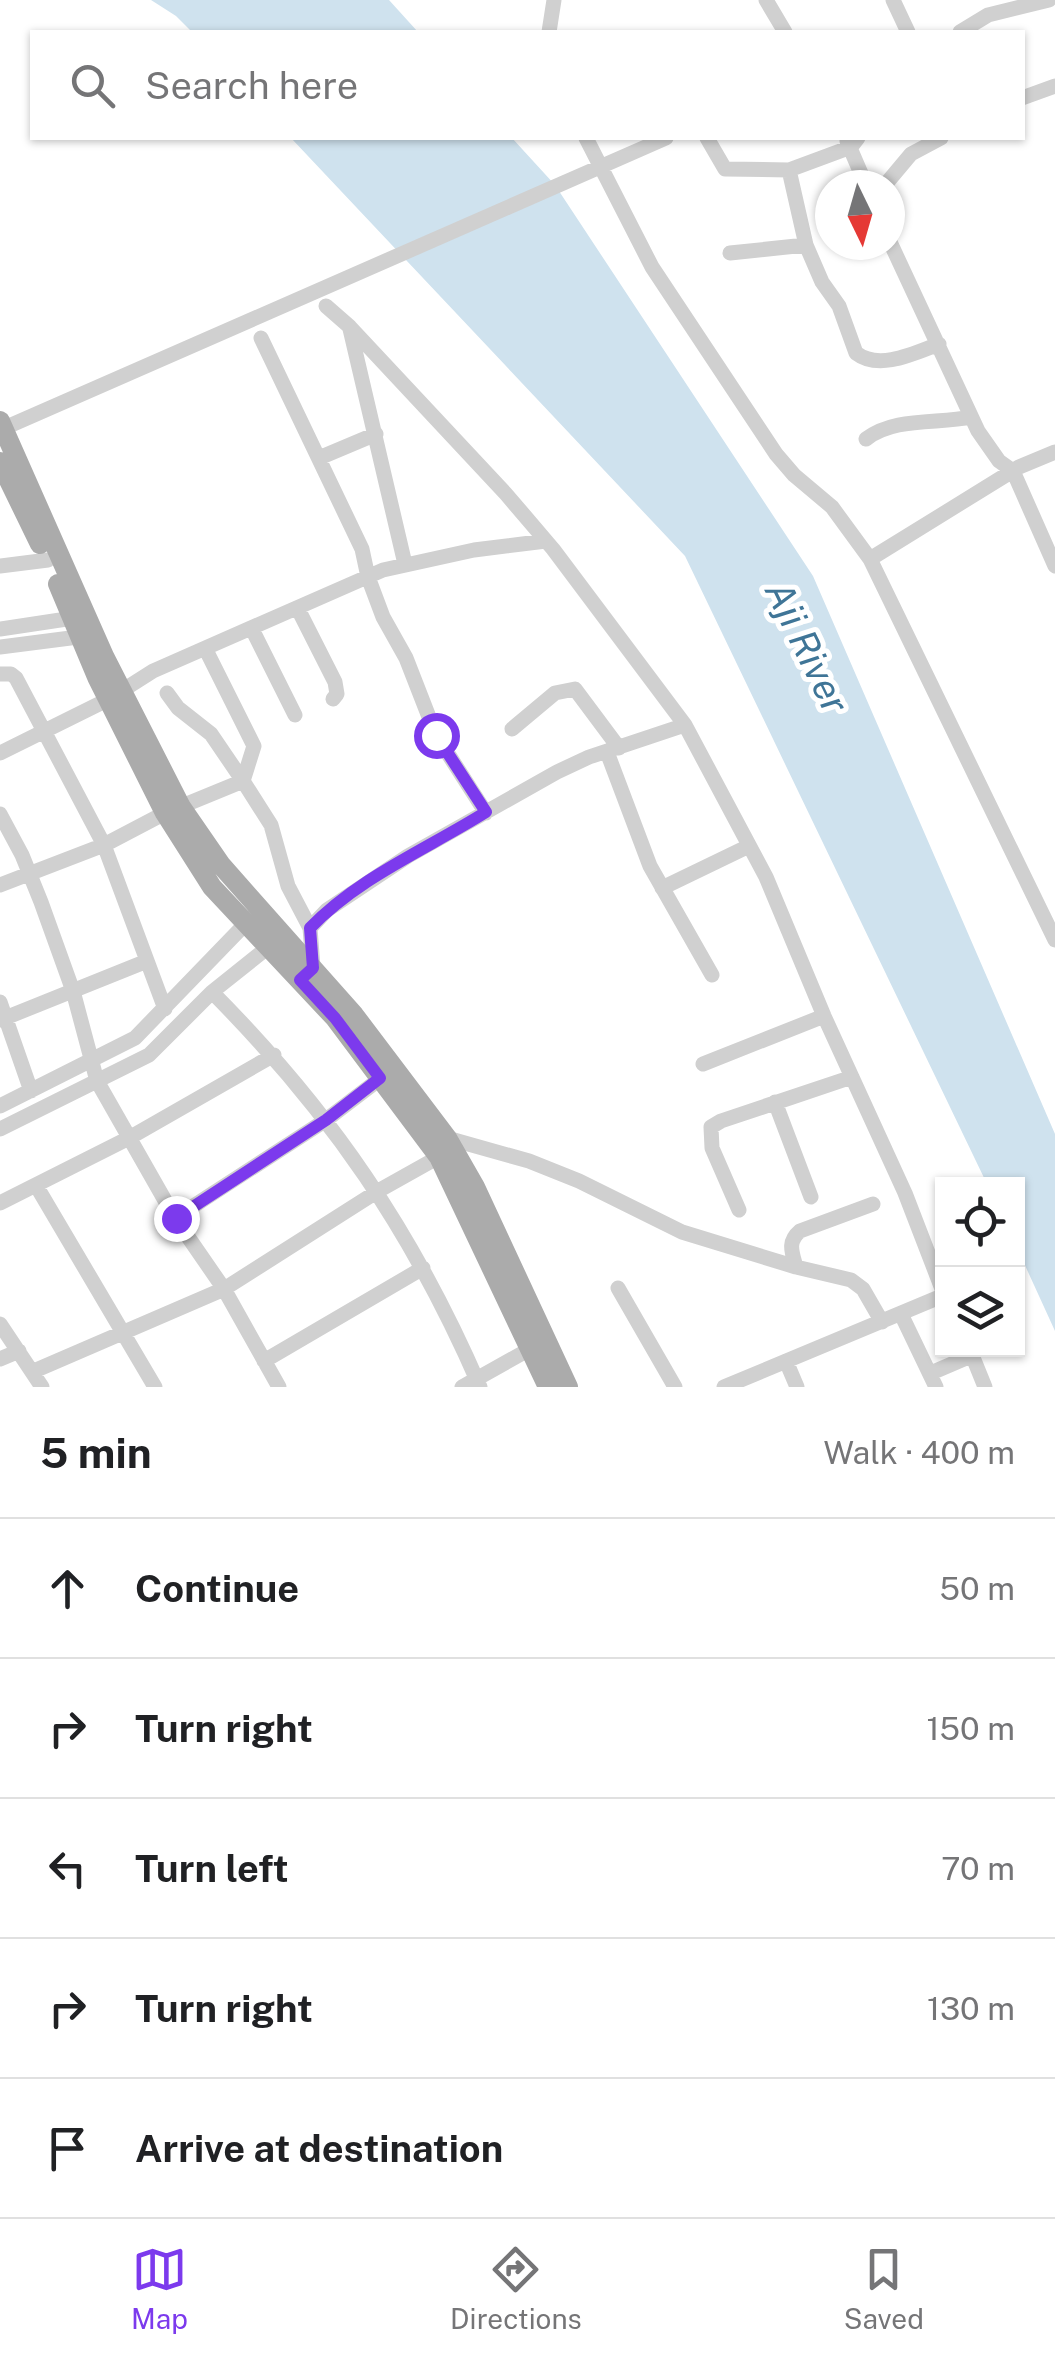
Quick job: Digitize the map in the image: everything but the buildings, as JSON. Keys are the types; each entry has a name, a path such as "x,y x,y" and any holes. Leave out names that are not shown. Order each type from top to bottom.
{"main road":[{"path":"1,427 84,626 212,887 252,917 306,974 354,1015 446,1148 538,1344 568,1387"},
{"path":"0,462 8,498 84,626"},
{"path":"306,974 380,1078 446,1148"},
{"path":"538,1344 548,1387"}],"street":[{"path":"549,30 554,0"},
{"path":"766,0 784,30"},
{"path":"893,0 907,30"},
{"path":"963,30 988,15 1049,0"},
{"path":"1025,97 1055,86"},
{"path":"587,140 652,267 776,454 832,508 870,559 1055,940"},
{"path":"1,427 661,140"},
{"path":"708,140 721,165 729,170 789,170 851,141 861,170"},
{"path":"898,170 911,154 937,140"},
{"path":"789,170 806,245 822,282 839,306 856,353 863,358 886,360 939,344"},
{"path":"730,253 806,245"},
{"path":"897,260 972,417 989,449 1013,471 1054,560"},
{"path":"326,306 506,494 685,725 766,877 910,1206 935,1274"},
{"path":"350,327 405,564"},
{"path":"261,338 362,549 383,617 406,658 436,735 486,812"},
{"path":"866,439 895,425 972,417"},
{"path":"319,458 376,434"},
{"path":"870,559 1013,471 1053,459"},
{"path":"0,752 153,672 368,577 405,564 474,550 546,541"},
{"path":"0,566 48,560"},
{"path":"298,609 334,682 334,699"},
{"path":"0,628 84,626"},
{"path":"0,647 84,626"},
{"path":"252,629 295,715"},
{"path":"206,650 254,746 243,782"},
{"path":"0,674 16,678 104,845 165,1009"},
{"path":"512,730 555,693 575,688 613,750 630,815 662,888 712,975"},
{"path":"167,694 211,734 271,825 288,886 310,928 306,974"},
{"path":"310,928 327,910 408,856 556,772 685,725"},
{"path":"0,885 104,845 173,810 243,782"},
{"path":"0,814 29,873 73,991 97,1081 176,1218 224,1289 278,1387"},
{"path":"662,888 749,846"},
{"path":"0,1106 135,1038 252,917"},
{"path":"0,1129 149,1056 212,992 275,941"},
{"path":"31,1091 2,1013 73,991 148,961"},
{"path":"212,992 274,1054 378,1191 423,1268 473,1385 538,1344"},
{"path":"703,1064 824,1016"},
{"path":"0,1203 129,1138 274,1054"},
{"path":"739,1210 712,1148 711,1127 721,1120 852,1077"},
{"path":"176,1218 326,1120 380,1078"},
{"path":"775,1102 811,1197"},
{"path":"34,1372 224,1289 446,1148 529,1161 682,1232 852,1280 863,1289 882,1322"},
{"path":"37,1187 155,1387"},
{"path":"796,1267 790,1246 792,1237 873,1204"},
{"path":"264,1361 423,1268"},
{"path":"618,1288 676,1387"},
{"path":"724,1387 935,1297"},
{"path":"901,1314 934,1380 965,1357"},
{"path":"0,1324 42,1387"},
{"path":"0,1359 19,1350"},
{"path":"974,1357 984,1387"},
{"path":"786,1361 797,1387"}],"water":[{"path":"151,0 389,0 416,30 190,30"},
{"name":"Aji River","path":"293,140 514,140 555,185 813,576 1055,1134 1055,1331 1025,1265 1025,1177 984,1177 685,556"}],"route":[{"path":"176,1218 326,1120 380,1078 350,1036 300,980 313,968 310,928 327,910 408,856 486,812 436,735"}]}
